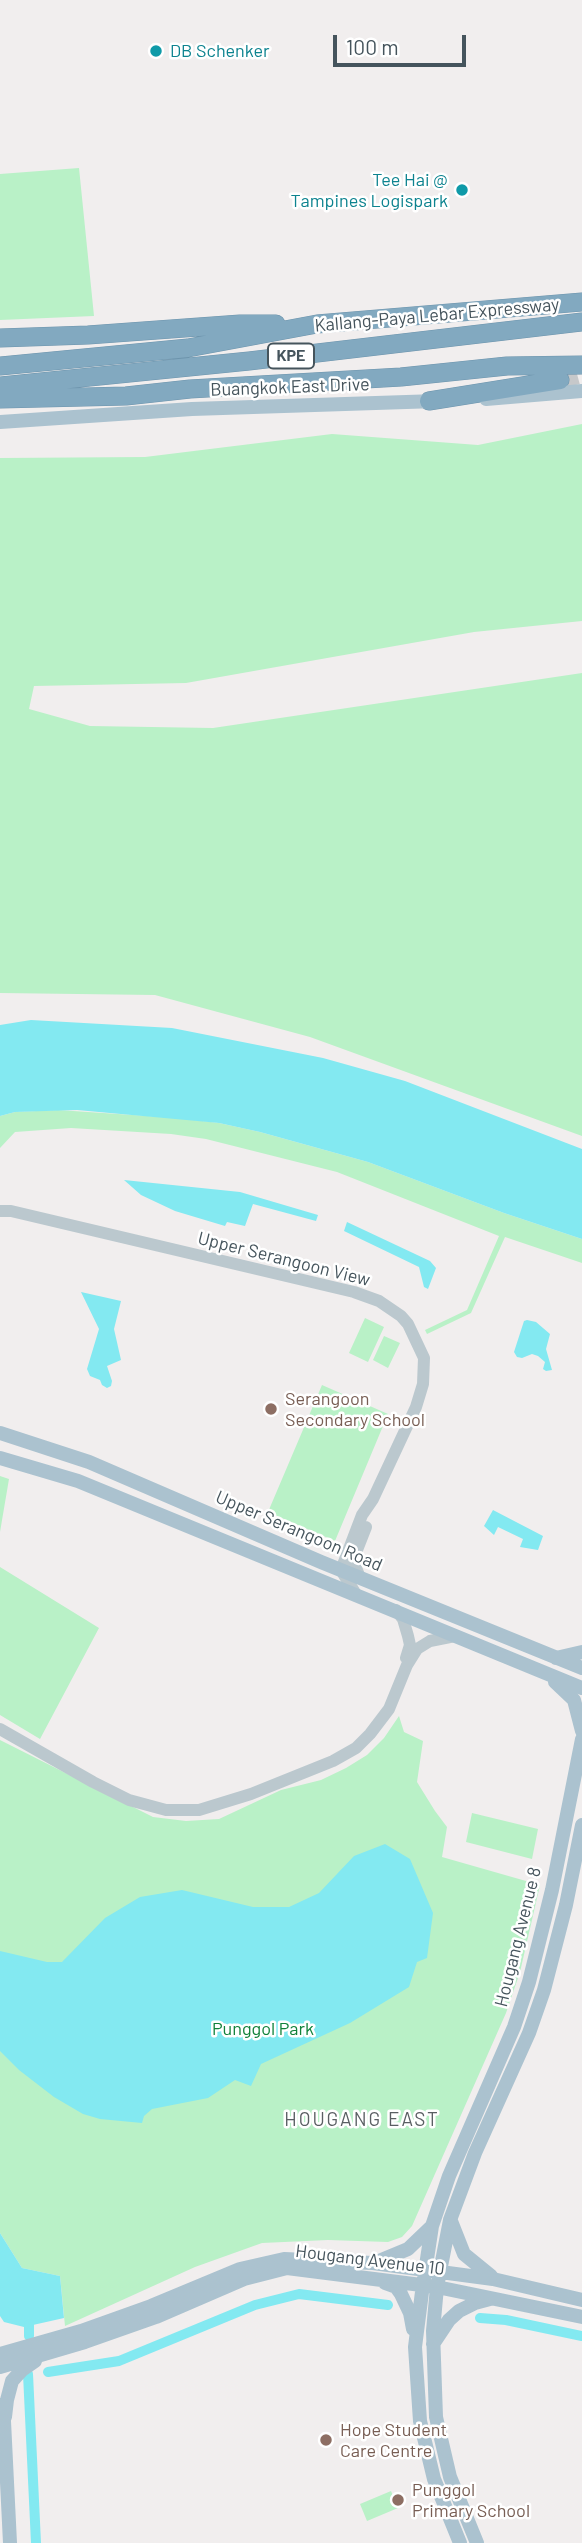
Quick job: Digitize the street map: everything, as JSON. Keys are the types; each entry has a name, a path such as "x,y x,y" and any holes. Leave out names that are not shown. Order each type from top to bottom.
{"highway":[{"name":"Kallang-Paya Lebar Expressway","path":"0,366 188,348 317,324 582,302"},
{"name":"Kallang-Paya Lebar Expressway","path":"0,386 249,361 582,322"},
{"path":"0,338 88,335 240,324 317,324"},
{"path":"0,400 126,397 190,389 508,366 582,365"},
{"path":"429,401 560,380"}],"main road":[{"name":"Buangkok East Drive","path":"0,422 192,409 478,400 582,391"},
{"name":"Upper Serangoon Road","path":"0,1433 89,1462 360,1578 582,1668"},
{"name":"Upper Serangoon Road","path":"0,1458 78,1481 582,1688"},
{"path":"556,1658 582,1652"},
{"path":"546,1674 574,1700 582,1731"},
{"name":"Hougang Avenue 8","path":"460,2543 434,2479 420,2421 415,2347 430,2286 432,2226 449,2176 514,2027 529,1982 552,1890 582,1739"},
{"name":"Hougang Avenue 8","path":"432,2270 475,2153 529,2033 544,1990 566,1905 582,1825"},
{"path":"450,2220 464,2254 494,2278"},
{"path":"373,2263 408,2249 432,2226"},
{"name":"Hougang Avenue 10","path":"0,2354 129,2315 251,2266 284,2259 373,2263 494,2278 582,2300"},
{"name":"Hougang Avenue 10","path":"0,2367 42,2356 156,2317 244,2279 287,2268 430,2286 582,2317"},
{"path":"378,2280 396,2287 401,2294 410,2313 415,2347"},
{"name":"Hougang Avenue 8","path":"430,2286 436,2417 444,2461 477,2543"},
{"path":"433,2344 449,2320 459,2311 495,2298"},
{"path":"0,2344 18,2349"},
{"path":"10,2543 4,2421 6,2400 12,2381 42,2356"},
{"path":"0,2404 4,2421"}],"street":[{"name":"Upper Serangoon View","path":"0,1211 11,1211 354,1292 387,1306 408,1324 424,1358 423,1384 416,1407 373,1499 362,1515 341,1570"},
{"name":"Upper Serangoon View","path":"360,1578 355,1565 355,1555 369,1521 373,1499"},
{"path":"341,1570 357,1596"},
{"path":"395,1610 403,1619 408,1636 407,1665"},
{"path":"0,1729 125,1798 166,1811 200,1810 251,1794 333,1761 356,1748 382,1721 417,1649 425,1643 455,1636"}],"green space":[{"path":"79,168 94,316 0,320 0,174"},
{"path":"582,424 582,621 474,632 186,683 34,686 29,709 90,726 213,728 582,673 582,1136 310,1037 155,995 0,993 0,458 145,457 332,434 478,445"},
{"path":"58,1110 219,1123 368,1162 582,1239 582,1263 505,1237 471,1313 427,1334 425,1330 467,1310 499,1236 337,1172 206,1139 171,1134 71,1128 15,1132 0,1148 0,1116 15,1112"},
{"path":"365,1318 384,1327 368,1362 349,1353"},
{"path":"384,1336 400,1343 388,1368 373,1360"},
{"path":"322,1385 388,1414 335,1541 268,1512"},
{"path":"0,1476 9,1479 0,1532"},
{"path":"0,1567 99,1628 40,1739 0,1715"},
{"name":"Punggol Park","path":"399,1716 404,1732 423,1741 417,1782 447,1827 442,1857 540,1885 520,1972 506,2013 412,2226 402,2237 388,2242 328,2240 262,2243 195,2267 65,2326 60,2276 22,2268 0,2233 0,1740 153,1817 186,1821 219,1819 281,1790 321,1780 346,1768 367,1755 384,1738"},
{"path":"472,1813 538,1829 532,1859 466,1842"},
{"path":"391,2491 398,2508 367,2521 360,2504"}],"water":[{"path":"31,1020 172,1028 323,1058 405,1081 582,1149 582,1239 368,1162 219,1123 77,1110 15,1112 0,1116 0,1025"},
{"path":"124,1180 240,1192 318,1215 316,1221 253,1204 245,1226 227,1222 225,1226 175,1211 141,1195"},
{"path":"347,1222 430,1261 436,1268 428,1289 424,1287 419,1267 344,1231"},
{"path":"81,1292 121,1301 114,1329 121,1360 107,1366 112,1381 107,1388 100,1380 90,1376 87,1369 99,1329"},
{"path":"524,1321 536,1322 550,1334 546,1349 552,1370 543,1369 545,1362 538,1356 532,1354 522,1358 517,1357 514,1352"},
{"path":"493,1510 543,1536 538,1550 520,1547 523,1539 498,1527 494,1535 484,1526"},
{"path":"385,1844 410,1859 433,1913 427,1958 417,1962 409,1987 350,2023 261,2064 251,2086 235,2080 208,2098 152,2109 144,2116 142,2123 100,2119 83,2114 54,2097 19,2070 0,2051 0,1951 47,1962 62,1962 105,1918 140,1897 182,1890 253,1907 289,1907 319,1893 354,1856"},
{"path":"0,2233 22,2268 60,2276 64,2318 24,2327 4,2322 0,2316"}],"waterway":[{"path":"48,2372 119,2361 255,2305 299,2294 388,2305"},
{"path":"480,2318 506,2320 582,2336"},
{"path":"29,2325 29,2336"},
{"path":"28,2374 36,2543"}],"tunnel":[{"path":"560,380 582,374"}],"place":[{"name":"DB Schenker","path":"156,51"},
{"name":"Tee Hai @ Tampines Logispark","path":"462,190"},
{"name":"Serangoon Secondary School","path":"271,1409"},
{"name":"Hope Student Care Centre","path":"326,2440"},
{"name":"Punggol Primary School","path":"398,2500"}],"district":[{"name":"HOUGANG EAST","path":"362,2120"}]}
